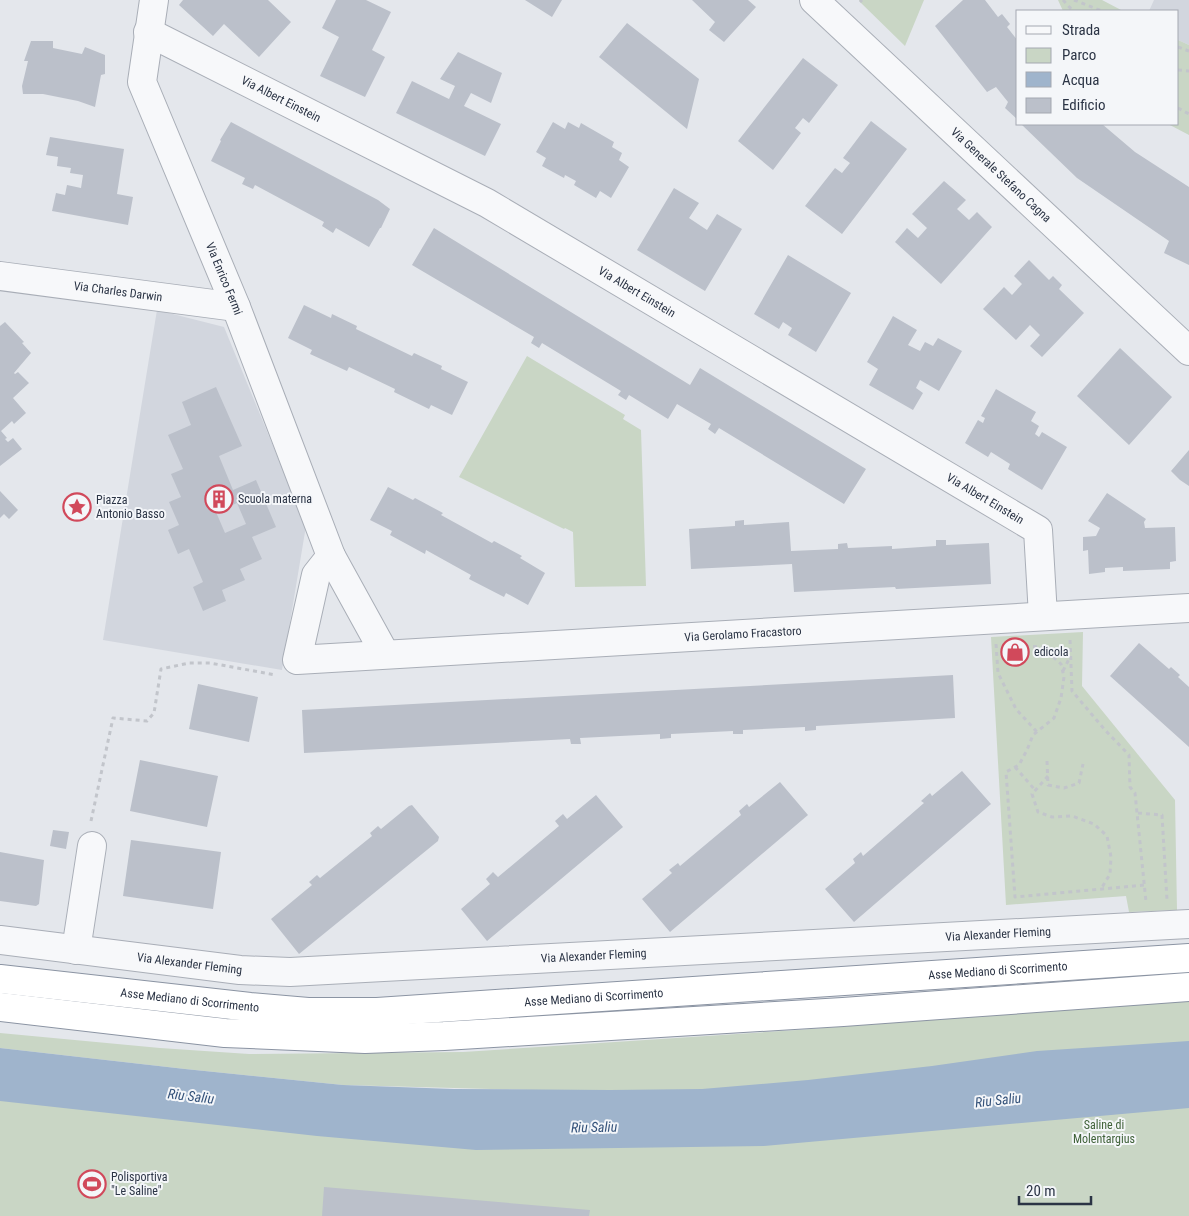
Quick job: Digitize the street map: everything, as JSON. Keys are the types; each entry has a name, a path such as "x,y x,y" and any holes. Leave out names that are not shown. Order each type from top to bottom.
{"highway":[{"name":"Asse Mediano di Scorrimento","path":"0,979 250,1007 308,1012 377,1012 1189,958"},
{"path":"0,1007 225,1033 365,1039 823,1014 1189,987"}],"street":[{"name":"Via Enrico Fermi","path":"154,0 142,82 236,307 331,556 385,654"},
{"name":"Via Generale Stefano Cagna","path":"814,0 1189,351"},
{"name":"Via Albert Einstein","path":"148,32 487,203 1038,530 1031,617"},
{"name":"Via Charles Darwin","path":"0,276 236,307"},
{"path":"297,660 316,575 331,556"},
{"name":"Via Gerolamo Fracastoro","path":"297,660 1189,608"},
{"path":"76,950 91,835"},
{"name":"Via Alexander Fleming","path":"0,940 240,970 290,972 1168,925"}],"path":[{"path":"1063,0 1072,10"},
{"path":"1074,0 1099,10"},
{"path":"1031,617 1070,656 1072,691 1104,730 1129,755 1130,787 1136,793 1145,885 1168,925"},
{"path":"1031,617 1020,646 1042,647 1061,664 1064,677 1061,698 1054,718 1033,735 1028,750 1019,766 1006,772 1015,897 1145,885"},
{"path":"1031,617 998,673 1016,709 1037,732"},
{"path":"1063,672 1070,656"},
{"path":"91,835 113,718 147,721 154,714 161,669 189,663 210,663 282,676 297,660"},
{"path":"1047,761 1048,785 1064,788 1079,783 1084,764"},
{"path":"1015,767 1035,790"},
{"path":"1048,776 1032,794 1038,812 1052,817 1072,816 1094,824 1106,836 1111,857 1110,874 1101,889"},
{"path":"1138,812 1162,815 1168,925"}],"shaded area":[{"path":"1154,0 1189,0 1189,45 1179,40 1179,10 1149,10"},
{"path":"157,310 224,327 306,526 282,670 103,640"}],"green space":[{"path":"859,0 924,0 905,46 860,2"},
{"path":"1058,0 1102,0 1121,10 1063,10"},
{"path":"1179,40 1189,45 1189,135 1170,125 1179,125"},
{"path":"527,356 625,415 623,419 641,430 646,586 575,587 573,532 459,477"},
{"path":"1083,632 1082,686 1175,800 1177,910 1129,912 1126,896 1006,905 991,637"},
{"name":"Saline di Molentargius","path":"1189,1001 1189,1216 0,1216 0,1054 186,1078 456,1094 532,1090 343,1085 185,1069 0,1048 0,1033 160,1048 249,1054 463,1052"}],"water":[{"name":"Riu Saliu","path":"1189,1041 1189,1108 764,1146 476,1150 317,1136 0,1101 0,1048 343,1085 454,1089 610,1090 702,1089 808,1080 932,1066 1037,1051"}],"building":[{"path":"183,0 268,0 291,22 259,57 224,24 213,36 179,5"},
{"path":"336,0 366,0 391,12 372,50 385,57 365,97 320,76 339,37 322,28"},
{"path":"525,0 562,0 552,17"},
{"path":"692,0 748,0 756,7 724,42 709,30 715,22"},
{"path":"963,0 985,0 998,17 1002,14 1010,24 1007,27 1016,38 1016,118 1005,108 1008,102 996,87 987,92 935,26"},
{"path":"627,23 699,79 687,129 599,57"},
{"path":"31,41 53,41 53,48 82,54 85,47 105,55 105,74 101,75 95,107 78,101 43,94 23,94 22,86 28,61 24,61"},
{"path":"458,52 502,73 491,103 471,93 464,106 501,124 485,156 396,113 412,81 449,99 455,86 440,79"},
{"path":"803,58 838,85 809,123 803,118 795,128 801,133 773,170 738,141"},
{"path":"871,121 907,149 842,234 805,206 835,168 842,173 850,163 843,158"},
{"path":"231,122 378,200 390,209 369,247 336,228 333,233 322,226 324,222 255,185 253,189 242,184 245,178 211,161 220,140"},
{"path":"553,122 565,129 568,122 579,128 581,123 614,142 612,147 622,153 619,160 629,167 611,198 600,191 596,198 574,185 576,181 565,175 564,178 542,166 546,158 536,152"},
{"path":"1022,125 1103,125 1135,152 1189,187 1189,265 1164,253 1169,241 1077,178"},
{"path":"50,137 124,149 117,194 133,197 128,225 52,211 56,193 65,195 67,185 81,188 83,175 70,173 71,168 57,166 58,157 46,155"},
{"path":"944,181 966,200 957,209 969,220 977,212 992,227 941,284 895,242 907,228 918,238 927,228 912,214"},
{"path":"674,188 699,203 689,218 707,230 717,214 742,229 705,291 637,250"},
{"path":"434,228 690,385 700,368 866,469 844,504 719,428 715,434 708,429 711,424 677,404 668,419 629,395 626,400 618,395 621,391 542,343 539,348 531,343 534,337 412,265"},
{"path":"788,255 851,293 816,352 788,335 792,328 783,322 779,329 754,314"},
{"path":"1029,260 1049,280 1053,276 1062,285 1059,289 1084,313 1042,357 1030,346 1040,335 1030,325 1016,340 983,309 1004,287 1012,295 1022,284 1014,276"},
{"path":"304,305 331,318 332,314 357,326 356,329 412,356 414,353 442,366 441,369 468,382 452,415 431,405 429,409 394,392 395,389 349,367 347,371 310,354 312,350 288,338"},
{"path":"893,316 917,330 908,345 920,351 925,342 933,346 938,338 962,351 939,391 920,380 916,388 923,393 913,410 869,385 878,369 867,362"},
{"path":"5,322 24,342 22,343 31,353 14,373 18,372 29,383 13,398 26,413 14,424 12,421 1,431 8,442 13,438 22,449 0,466 0,326"},
{"path":"1120,348 1172,397 1129,445 1077,396"},
{"name":"Scuola materna","path":"216,387 242,446 219,456 233,490 256,480 276,527 252,537 262,559 240,569 245,580 222,590 226,601 203,611 193,587 203,582 189,549 178,554 168,530 179,525 169,502 181,497 171,474 183,469 168,435 191,425 182,402","holes":["237,503 246,524 225,533 216,512"]},
{"path":"996,389 1036,412 1031,421 1039,426 1035,434 1039,437 1042,432 1067,447 1042,490 1008,469 1010,464 991,452 988,457 965,443 978,420 983,423 985,418 981,416"},
{"path":"1189,450 1189,486 1171,471"},
{"path":"388,487 413,500 415,498 443,513 441,515 492,543 494,541 522,556 520,558 545,573 528,605 506,593 504,597 469,579 471,575 426,550 425,554 390,535 392,531 370,520"},
{"path":"0,491 18,510 9,519 4,514 0,518"},
{"path":"1107,493 1146,519 1144,522 1145,528 1175,527 1176,561 1170,562 1170,569 1123,571 1123,567 1105,568 1105,572 1089,574 1088,550 1083,551 1083,537 1096,536 1100,528 1088,521"},
{"path":"744,520 744,525 789,522 791,551 838,549 838,544 847,543 848,548 892,546 892,549 936,546 936,540 946,540 946,545 989,543 991,584 794,592 792,564 691,569 689,529 735,526 735,521"},
{"path":"1139,643 1169,669 1171,667 1189,687 1189,747 1110,676"},
{"path":"953,675 955,718 816,726 816,730 805,731 805,727 743,730 743,734 733,734 733,731 671,734 671,738 660,739 660,734 580,738 581,744 571,744 570,739 304,753 302,710"},
{"path":"198,684 258,697 249,742 189,729"},
{"path":"140,760 218,776 207,827 130,811"},
{"path":"962,771 991,804 854,922 825,889 855,863 853,859 861,852 863,856 924,803 921,801 930,793 932,796"},
{"path":"780,782 808,815 670,932 642,899 672,873 669,870 678,863 680,866 741,815 739,811 747,804 749,807"},
{"path":"596,795 623,827 487,941 461,909 490,884 486,879 493,872 498,877 559,826 555,821 563,814 567,819"},
{"path":"412,805 439,837 438,841 299,954 271,919 312,885 309,882 317,875 320,878 372,836 370,833 378,826 381,829"},
{"path":"53,830 69,832 66,849 50,846"},
{"path":"131,840 221,852 213,909 123,896"},
{"path":"0,852 44,860 39,904 36,906 0,901"},
{"path":"324,1187 590,1210 589,1216 322,1216"}],"place":[{"name":"Scuola materna","path":"219,499"},
{"name":"Piazza Antonio Basso","path":"77,507"},
{"name":"edicola","path":"1015,652"},
{"name":"Polisportiva \"Le Saline\"","path":"92,1184"}]}
